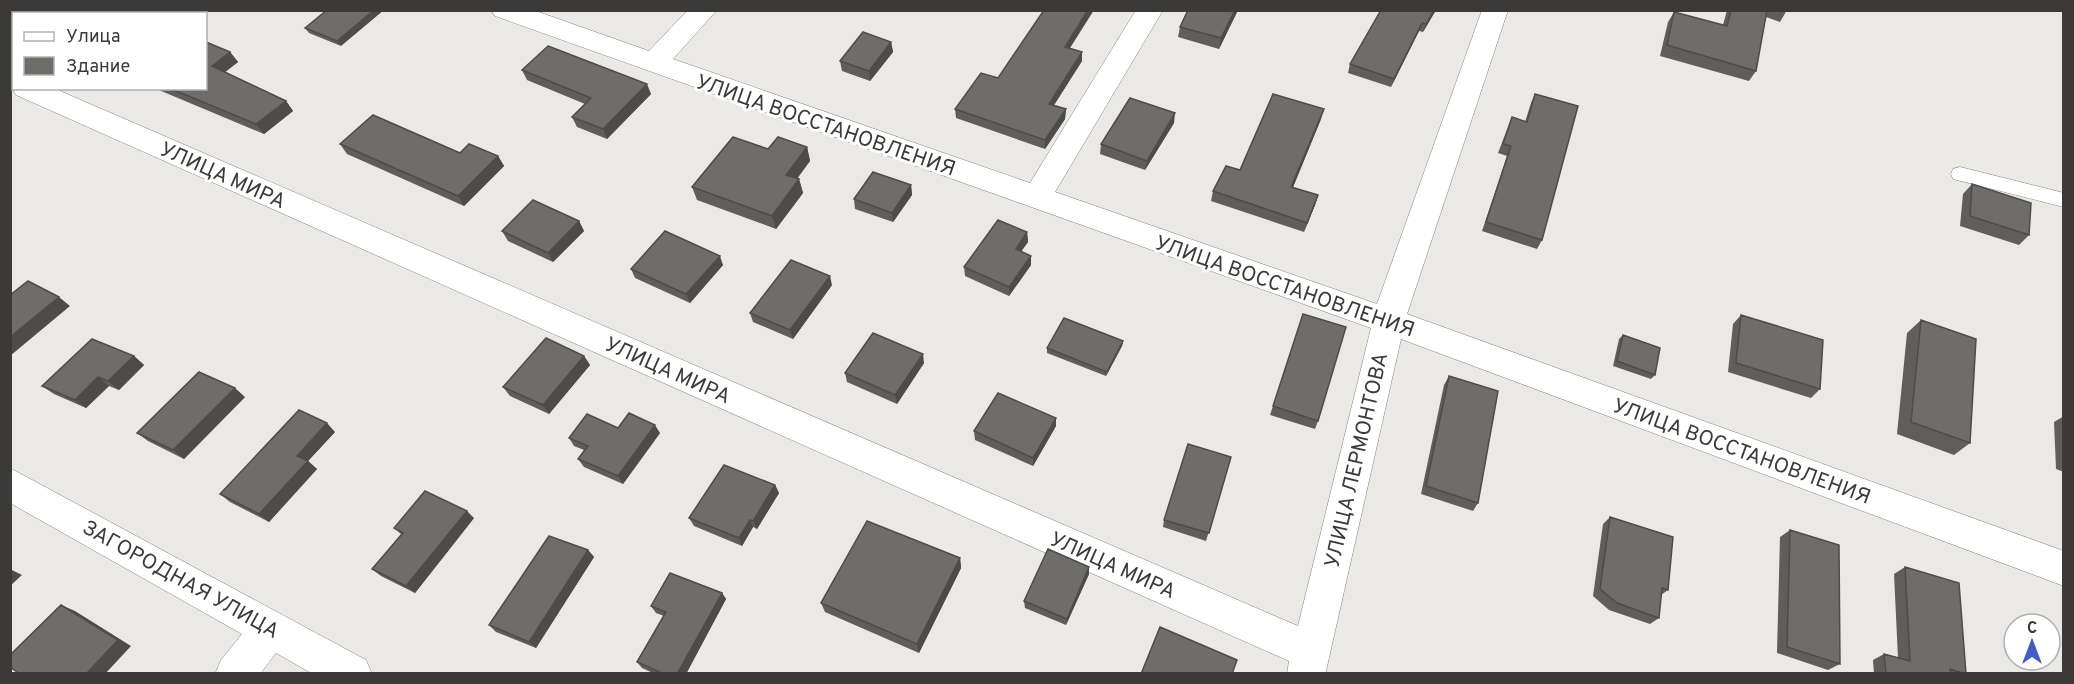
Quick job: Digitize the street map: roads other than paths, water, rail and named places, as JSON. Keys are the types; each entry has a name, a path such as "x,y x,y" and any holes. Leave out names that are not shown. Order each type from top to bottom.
{"street":[{"name":"УЛИЦА ВОССТАНОВЛЕНИЯ","path":"504,10 652,64 1389,321 2064,569"},
{"path":"652,64 704,10"},
{"path":"1036,198 1150,10"},
{"name":"УЛИЦА ЛЕРМОНТОВА","path":"1308,662 1396,293 1495,10"},
{"name":"УЛИЦА МИРА","path":"30,90 1308,662"},
{"name":"ЗАГОРОДНАЯ УЛИЦА","path":"10,484 352,674"},
{"path":"235,674 271,628"}],"lane":[{"path":"1960,174 2064,200"}]}
